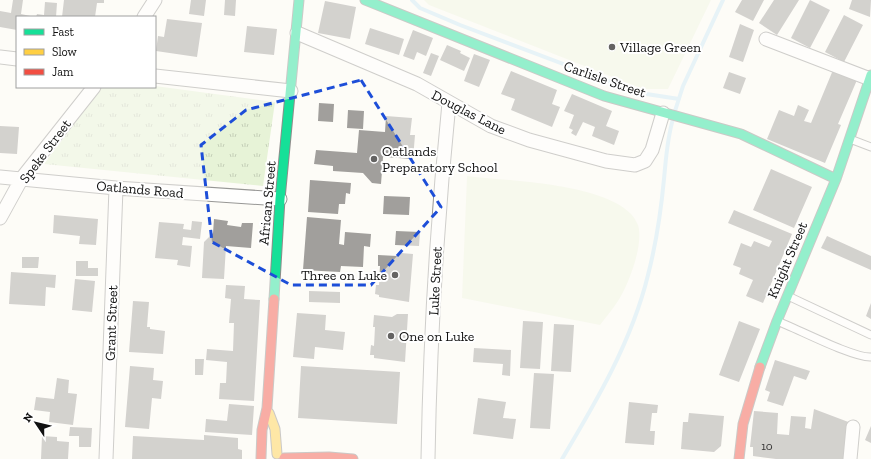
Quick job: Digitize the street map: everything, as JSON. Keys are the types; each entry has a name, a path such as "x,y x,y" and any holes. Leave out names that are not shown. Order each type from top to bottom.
{"street":[{"path":"145,16 156,0"},
{"name":"African Street","path":"260,458 262,430 267,408 280,200 300,0"},
{"name":"Carlisle Street","path":"365,0 604,96 688,118 741,134 836,179"},
{"name":"Douglas Lane","path":"297,33 417,84 491,126 571,153 624,165 635,165 645,161 652,150 665,113"},
{"path":"766,39 870,77"},
{"path":"0,57 16,59"},
{"path":"156,76 291,91"},
{"name":"Knight Street","path":"739,459 743,424 749,400 777,321 836,179 870,77"},
{"name":"Speke Street","path":"0,218 22,178 93,88"},
{"name":"Luke Street","path":"428,459 429,374 440,192 449,103"},
{"name":"Oatlands Road","path":"0,177 116,188 280,200"},
{"name":"Grant Street","path":"106,459 116,188"},
{"name":"African Street","path":"267,408 282,457"},
{"path":"850,459 853,427"},
{"path":"260,458 272,453 282,457 329,457 353,459"}],"lane":[{"path":"850,138 871,147"},
{"path":"787,296 871,334"},
{"path":"777,321 845,350 865,357 871,357"}],"highlighted area":[{"path":"361,80 441,207 371,285 291,285 212,242 201,145 246,110"}],"green space":[{"name":"Village Green","path":"424,0 711,0 668,89 643,89 429,5"},
{"path":"156,86 275,102 263,186 44,164 101,88 156,88"},
{"path":"467,176 534,183 588,192 610,200 628,211 638,225 639,242 637,253 627,285 614,307 600,325 462,298"}],"building":[{"path":"13,0 23,0 21,14 30,16 16,16 16,30 0,27 0,11 11,13"},
{"path":"64,0 104,0 104,3 97,3 95,16 62,16"},
{"path":"191,0 206,0 204,16 189,14"},
{"path":"225,0 236,0 235,16 224,15"},
{"path":"742,0 764,0 753,21 735,12"},
{"path":"774,0 799,0 777,35 759,23"},
{"path":"810,0 830,10 810,48 791,38"},
{"path":"852,0 871,0 870,17 849,9"},
{"path":"325,1 356,7 350,39 318,33"},
{"path":"45,2 57,3 56,16 36,16 37,14 44,15"},
{"path":"844,15 863,25 844,62 825,52"},
{"path":"167,19 202,23 197,57 156,51 158,36 164,37"},
{"path":"740,24 754,30 743,62 729,57"},
{"path":"247,26 277,29 274,55 244,52"},
{"path":"370,28 404,39 399,55 365,44"},
{"path":"413,30 433,38 426,56 417,52 414,60 403,56"},
{"path":"447,45 461,51 460,53 470,58 464,71 440,60"},
{"path":"431,53 439,56 431,76 423,73"},
{"path":"474,54 490,60 479,87 464,81"},
{"path":"833,70 857,80 838,124 841,125 825,163 767,139 779,110 794,116 798,105 809,110 804,121 811,123"},
{"path":"511,71 557,90 552,104 560,107 552,127 511,110 515,99 501,94"},
{"path":"729,72 746,78 740,94 723,88"},
{"path":"572,94 612,111 606,126 619,131 614,145 592,136 595,127 583,122 576,136 571,133 573,130 569,128 574,115 564,111"},
{"path":"319,103 334,104 333,122 318,121"},
{"path":"348,110 364,111 363,129 347,128"},
{"path":"386,116 412,118 410,135 415,135 413,159 383,157 381,184 372,183 363,173 333,171 333,166 314,164 316,150 357,153 359,130 385,132"},
{"path":"0,126 19,127 17,154 0,153"},
{"path":"771,169 812,187 794,228 753,210"},
{"path":"310,180 351,183 350,194 346,193 345,204 339,204 338,214 308,212"},
{"path":"384,196 410,197 409,215 383,214"},
{"path":"734,210 792,234 763,303 746,296 753,280 739,274 741,268 733,265 741,243 751,247 754,241 769,247 772,241 728,223"},
{"path":"54,215 98,219 96,245 79,244 80,236 53,233"},
{"path":"307,217 341,220 339,244 344,245 345,232 371,234 370,247 364,246 363,267 341,266 340,272 303,270"},
{"path":"214,219 228,221 227,225 241,227 242,223 253,223 251,248 226,246 224,279 202,278 204,242 213,233"},
{"path":"192,221 202,222 200,239 183,237 182,245 192,246 190,267 177,265 178,260 155,258 159,222 184,224 183,229 191,230"},
{"path":"396,231 420,232 419,246 395,245"},
{"path":"827,236 871,256 871,270 821,248"},
{"name":"Three on Luke","path":"401,253 413,254 409,302 379,297 379,295 375,294 376,285 379,285 380,266 378,266 378,255 397,256"},
{"path":"22,257 39,257 38,268 22,268"},
{"path":"76,261 88,261 88,268 98,268 98,276 76,276"},
{"path":"11,272 56,275 55,288 46,287 45,306 9,304"},
{"path":"75,279 95,281 92,312 72,310"},
{"path":"226,285 245,286 244,299 260,300 254,401 219,399 220,383 226,383 227,362 206,360 207,349 233,351 234,323 229,323 231,299 225,298"},
{"path":"309,291 340,292 340,303 309,302"},
{"path":"133,301 149,302 147,327 150,327 150,329 165,331 163,354 129,352"},
{"path":"871,303 871,319 866,316"},
{"path":"297,313 326,315 325,330 345,332 343,350 315,347 314,359 293,357"},
{"name":"One on Luke","path":"397,314 408,314 405,362 374,358 374,355 370,355 371,345 374,346 374,315 392,317"},
{"path":"523,321 543,322 540,369 520,368"},
{"path":"739,321 760,329 739,382 719,375"},
{"path":"554,324 574,325 571,372 551,371"},
{"path":"474,348 511,350 510,376 502,375 503,364 473,362"},
{"path":"195,359 204,359 203,375 195,375"},
{"path":"775,360 810,371 806,380 794,376 783,406 767,401 770,392 765,390"},
{"path":"130,366 154,368 153,380 163,381 161,399 152,398 149,429 125,427"},
{"path":"301,366 400,372 397,424 298,418"},
{"path":"534,373 554,374 550,429 530,428"},
{"path":"57,378 69,380 68,393 77,394 73,425 49,422 50,412 34,410 36,397 54,399"},
{"path":"478,398 506,402 503,418 516,419 513,439 473,434"},
{"path":"629,402 658,405 657,413 652,413 650,431 655,431 654,445 625,443"},
{"path":"229,404 254,406 252,435 205,432 206,419 227,421"},
{"path":"814,409 851,423 846,459 776,459 753,456 753,447 750,447 754,411 778,413 777,434 789,435 791,416 806,417 805,428 811,429"},
{"path":"689,413 724,416 721,446 714,452 681,449 683,422 688,422"},
{"path":"871,426 871,443 865,440"},
{"path":"70,427 92,428 91,447 79,447 79,436 69,436"},
{"path":"204,435 238,438 238,449 242,450 242,459 132,459 133,436 204,440"},
{"path":"42,436 57,437 57,441 69,442 68,459 41,459"}],"waterway":[{"path":"412,0 420,8 460,25 640,93 679,99"},
{"path":"675,111 683,86 723,0"},
{"path":"562,459 612,370 633,324 641,300 656,239 668,142 673,119"}],"traffic: fast":[{"path":"274,299 280,199 299,0"},
{"path":"365,0 604,96 741,134 836,179"},
{"path":"760,367 777,321 836,179 871,75"}],"traffic: slow":[{"path":"269,413 275,429 277,454"}],"traffic: jam":[{"path":"261,458 262,430 267,408 274,299"},
{"path":"739,459 743,424 760,367"},
{"path":"284,458 329,457 353,459"}],"place":[{"name":"Village Green","path":"612,47"},
{"name":"Oatlands Preparatory School","path":"374,159"},
{"name":"Three on Luke","path":"395,275"},
{"name":"One on Luke","path":"391,336"}]}
